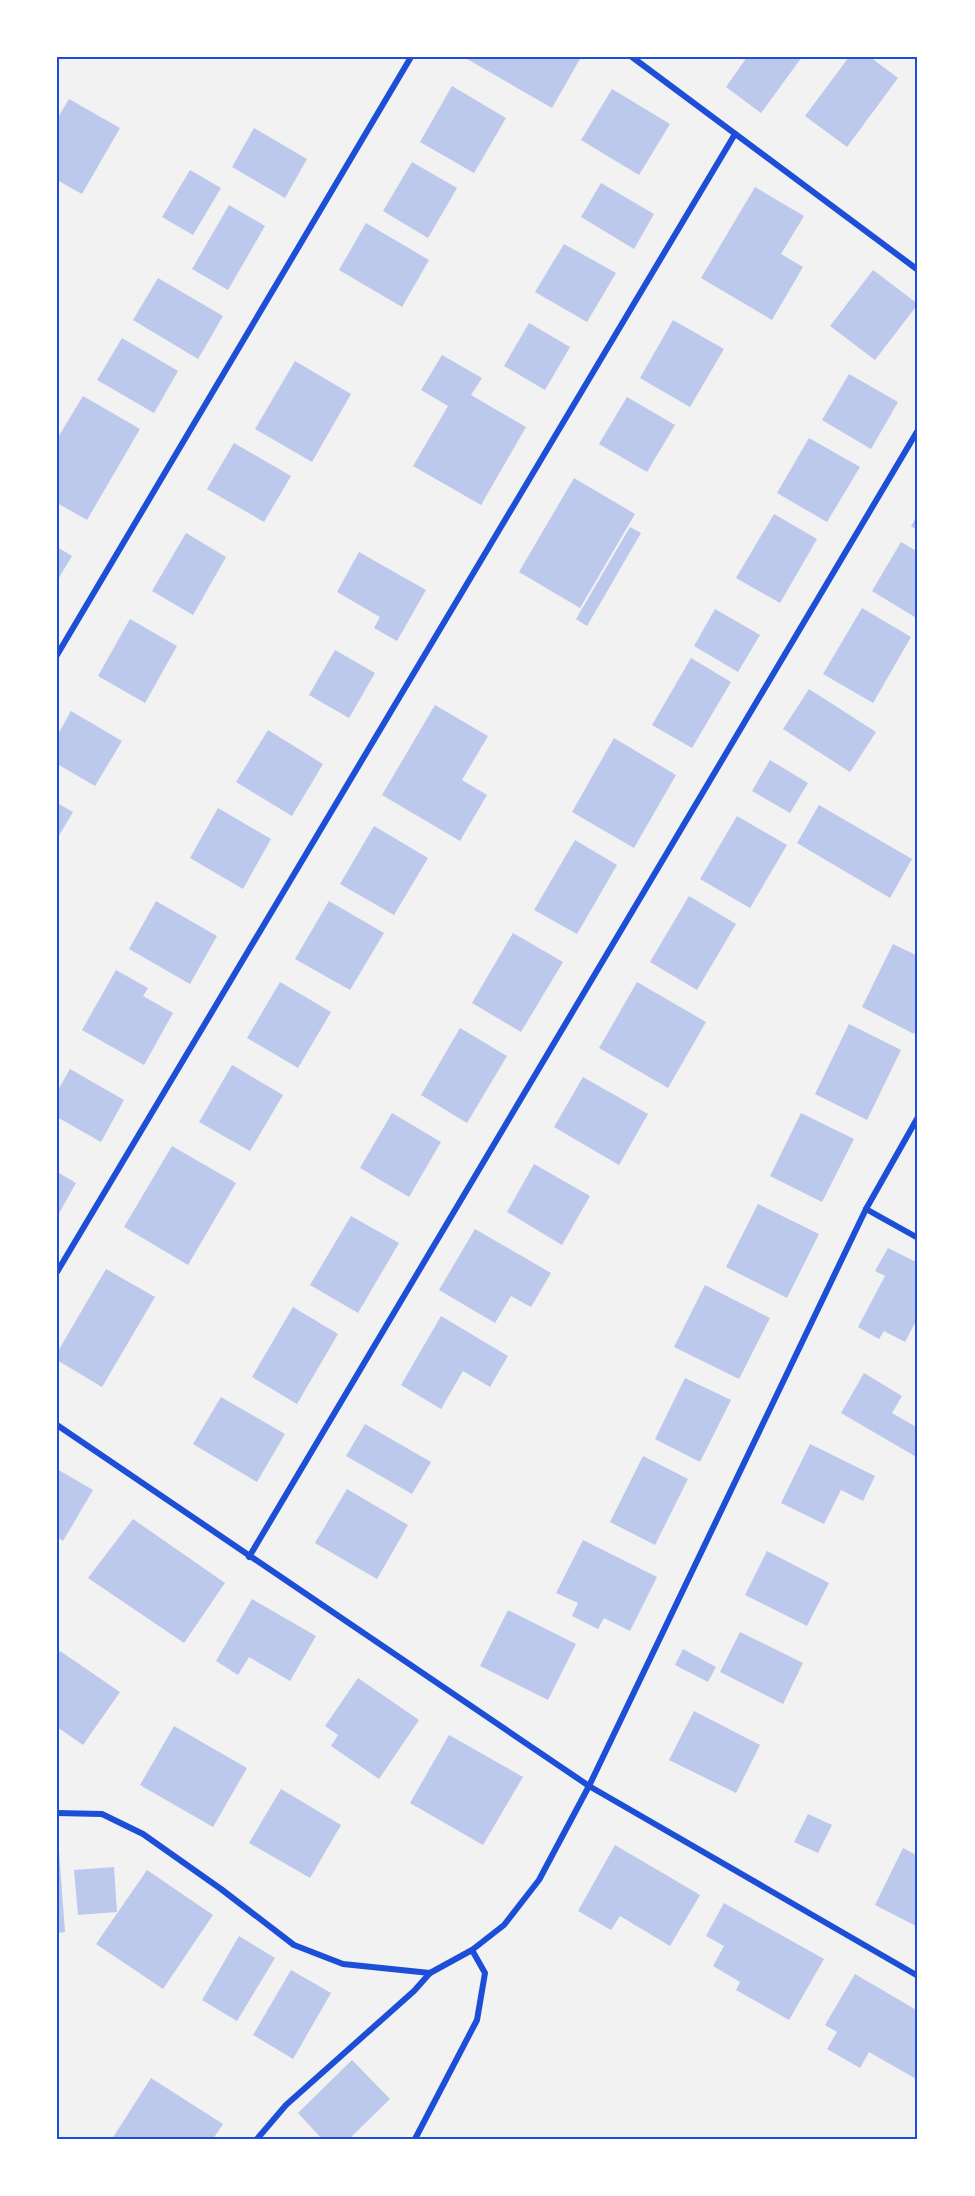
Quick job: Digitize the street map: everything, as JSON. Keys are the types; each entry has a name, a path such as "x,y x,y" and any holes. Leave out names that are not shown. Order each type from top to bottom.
{"street":[{"path":"57,655 411,57"},
{"path":"632,57 918,270"},
{"path":"57,1272 735,134"},
{"path":"249,1557 918,430"},
{"path":"257,2139 286,2105 414,1991 430,1973 472,1950 504,1925 539,1880 589,1786 866,1209 918,1117"},
{"path":"866,1209 918,1238"},
{"path":"57,1425 589,1786 918,1976"},
{"path":"57,1813 102,1814 143,1834 221,1889 294,1945 343,1964 430,1973"},
{"path":"415,2139 477,2020 485,1972 472,1950"}],"building":[{"path":"468,57 581,57 552,108 467,59"},
{"path":"747,57 802,57 761,113 726,87"},
{"path":"849,57 870,57 898,78 847,147 805,116"},
{"path":"452,86 506,118 474,173 420,142"},
{"path":"612,89 670,124 639,175 581,140"},
{"path":"69,99 120,128 82,194 57,180 57,119"},
{"path":"254,128 307,159 285,198 232,167"},
{"path":"412,162 457,188 428,238 383,211"},
{"path":"190,170 221,188 193,235 162,217"},
{"path":"601,183 654,214 634,249 581,217"},
{"path":"755,187 804,216 781,254 803,267 772,320 701,278"},
{"path":"229,205 265,226 228,290 192,269"},
{"path":"366,223 429,260 402,307 339,270"},
{"path":"564,244 616,273 587,322 535,292"},
{"path":"873,270 918,304 875,360 830,326"},
{"path":"158,278 223,316 198,359 133,320"},
{"path":"673,320 724,349 690,407 640,378"},
{"path":"529,323 570,347 545,390 504,366"},
{"path":"122,338 178,371 154,413 97,380"},
{"path":"442,355 482,378 471,395 526,427 481,505 413,466 448,406 421,390"},
{"path":"295,361 351,394 312,462 255,429"},
{"path":"849,374 898,402 871,449 822,420"},
{"path":"83,396 140,429 87,520 57,503 57,439"},
{"path":"627,397 675,425 647,472 599,444"},
{"path":"809,438 860,467 827,522 777,493"},
{"path":"234,443 291,476 264,522 207,489"},
{"path":"574,478 635,514 580,608 519,572"},
{"path":"774,514 817,539 780,603 736,578"},
{"path":"918,514 918,531 911,526"},
{"path":"630,527 641,533 587,626 576,619"},
{"path":"186,533 226,557 193,615 152,591"},
{"path":"901,542 918,552 918,619 872,591"},
{"path":"57,547 72,556 57,581"},
{"path":"359,552 426,590 397,641 374,628 380,617 337,592"},
{"path":"862,608 911,637 873,703 823,674"},
{"path":"715,609 760,635 738,672 694,646"},
{"path":"130,619 177,646 145,703 98,676"},
{"path":"335,650 375,673 349,718 309,695"},
{"path":"691,658 731,682 692,748 652,725"},
{"path":"809,689 876,732 850,772 783,729"},
{"path":"435,705 488,736 462,780 487,795 460,841 382,795"},
{"path":"71,711 122,741 95,786 57,764 57,736"},
{"path":"268,730 323,764 292,816 236,782"},
{"path":"614,738 676,775 634,848 572,812"},
{"path":"770,760 808,783 790,813 752,791"},
{"path":"57,803 73,812 57,839"},
{"path":"819,805 912,859 890,898 797,843"},
{"path":"218,808 271,839 243,889 190,858"},
{"path":"737,816 787,845 750,908 700,879"},
{"path":"374,826 428,858 394,915 340,884"},
{"path":"575,840 617,865 577,934 534,910"},
{"path":"689,896 736,924 697,990 650,962"},
{"path":"156,901 217,936 190,984 129,949"},
{"path":"329,901 384,933 350,990 295,959"},
{"path":"513,933 563,962 521,1032 472,1003"},
{"path":"893,944 918,956 918,1026 914,1034 862,1007"},
{"path":"116,970 148,988 143,996 173,1013 144,1065 82,1030"},
{"path":"280,982 331,1012 298,1068 247,1038"},
{"path":"637,982 706,1022 668,1088 599,1048"},
{"path":"849,1024 901,1050 867,1120 815,1094"},
{"path":"460,1028 507,1056 467,1123 421,1095"},
{"path":"232,1065 283,1095 250,1151 199,1122"},
{"path":"70,1069 124,1100 101,1142 57,1117 57,1092"},
{"path":"583,1077 648,1114 619,1165 554,1127"},
{"path":"392,1113 441,1142 409,1197 360,1168"},
{"path":"801,1113 854,1139 822,1202 770,1176"},
{"path":"172,1146 236,1183 188,1265 124,1227"},
{"path":"534,1164 590,1196 562,1245 507,1212"},
{"path":"57,1172 76,1183 57,1217"},
{"path":"758,1204 819,1234 787,1298 726,1267"},
{"path":"351,1216 399,1243 358,1313 310,1285"},
{"path":"475,1229 551,1273 531,1307 511,1296 495,1323 439,1290"},
{"path":"888,1248 918,1263 918,1317 905,1342 884,1331 879,1339 858,1327 885,1276 875,1271"},
{"path":"106,1269 155,1297 102,1387 57,1360 57,1353"},
{"path":"705,1285 770,1318 739,1379 674,1347"},
{"path":"293,1307 338,1334 297,1404 252,1377"},
{"path":"441,1316 508,1356 490,1387 463,1371 441,1409 401,1385"},
{"path":"864,1373 902,1396 892,1413 918,1428 918,1458 841,1413"},
{"path":"685,1378 731,1400 700,1462 655,1439"},
{"path":"221,1397 285,1434 257,1482 193,1444"},
{"path":"365,1424 431,1462 412,1494 346,1456"},
{"path":"810,1444 875,1476 863,1501 841,1490 824,1524 781,1503"},
{"path":"643,1456 688,1479 655,1545 610,1522"},
{"path":"57,1469 93,1490 63,1541 57,1537"},
{"path":"347,1489 408,1525 377,1579 315,1543"},
{"path":"133,1519 225,1583 184,1643 88,1578"},
{"path":"583,1540 657,1577 630,1631 604,1618 598,1629 572,1616 578,1603 556,1593"},
{"path":"767,1551 829,1583 807,1626 745,1595"},
{"path":"252,1599 316,1636 290,1681 249,1657 238,1675 216,1661"},
{"path":"508,1610 576,1644 548,1700 480,1666"},
{"path":"740,1632 803,1663 783,1704 720,1672"},
{"path":"683,1649 716,1667 708,1682 675,1665"},
{"path":"60,1651 120,1692 83,1745 57,1727 57,1656"},
{"path":"358,1678 419,1720 379,1779 331,1746 338,1735 325,1726"},
{"path":"694,1711 760,1745 736,1793 669,1760"},
{"path":"174,1726 247,1768 213,1827 140,1785"},
{"path":"449,1735 523,1777 483,1845 410,1803"},
{"path":"281,1789 341,1825 310,1878 249,1843"},
{"path":"808,1814 832,1825 818,1853 794,1842"},
{"path":"615,1845 700,1895 670,1946 620,1916 611,1930 578,1911"},
{"path":"903,1848 918,1856 918,1927 875,1905"},
{"path":"57,1851 59,1851 65,1932 57,1933"},
{"path":"114,1867 117,1912 78,1915 74,1870"},
{"path":"147,1870 213,1915 163,1989 96,1944"},
{"path":"724,1903 824,1959 789,2020 736,1990 740,1982 713,1966 724,1946 706,1936"},
{"path":"239,1936 275,1958 237,2021 202,2000"},
{"path":"291,1970 331,1993 293,2059 253,2035"},
{"path":"855,1974 918,2011 918,2080 869,2052 860,2068 827,2049 837,2032 825,2025"},
{"path":"352,2060 390,2099 349,2139 322,2139 298,2113"},
{"path":"151,2078 223,2124 213,2139 112,2139"}]}
